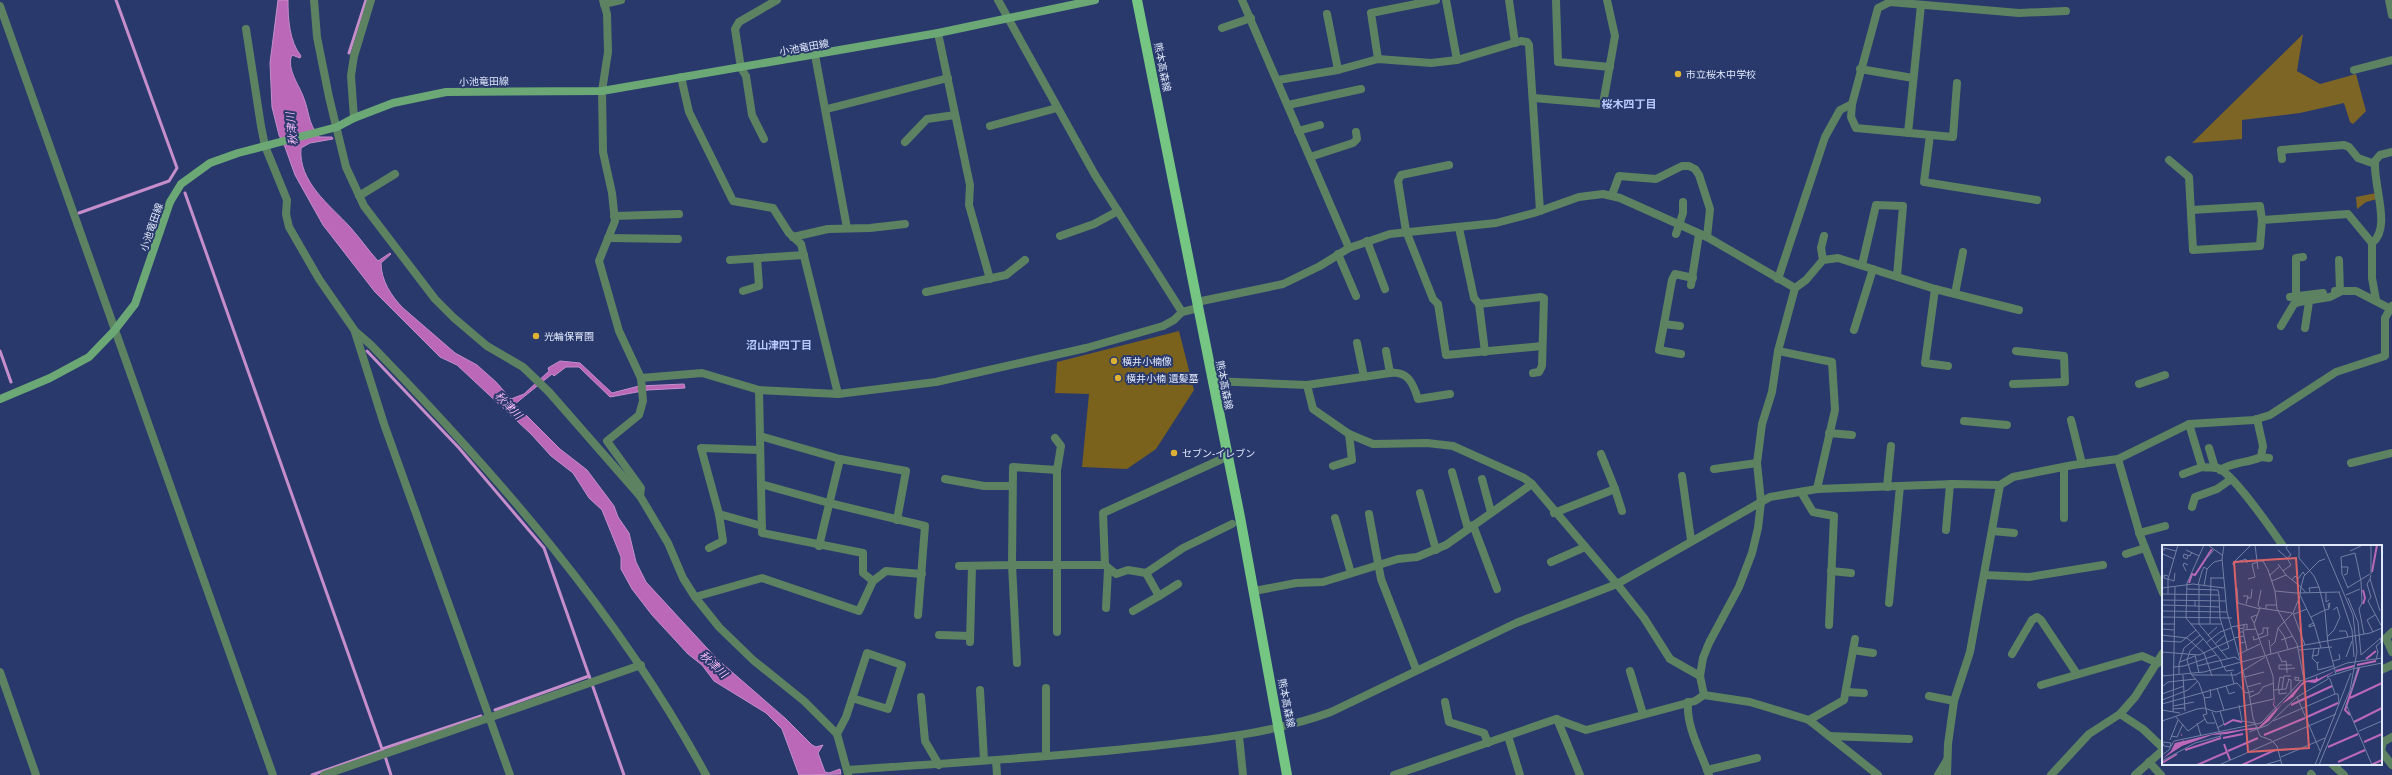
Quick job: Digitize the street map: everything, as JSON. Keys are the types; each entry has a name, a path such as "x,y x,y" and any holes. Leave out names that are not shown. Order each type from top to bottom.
{"main road":[{"name":"小池竜田線","path":"0,399 50,378 89,357 114,331 135,304 170,202 181,184 210,163 269,145 337,127 354,118 393,103 446,92 602,91 938,33 1095,0"},
{"name":"熊本高森線","path":"1138,0 1254,591 1287,775"}],"street":[{"path":"314,0 317,36 346,167 364,206 435,299 454,318 487,346 523,367 549,392 640,496 668,543 683,578 695,597 718,627 753,660 804,701 837,734 848,773 984,760 1046,756 1239,736 1311,719 1331,712 1416,669 1516,623 1617,584 1691,540 1770,497 1817,489 1950,484 2000,486 2013,477 2064,467 2118,459 2189,424 2257,419 2270,415 2336,372 2385,356 2385,318 2391,307 2356,291 2293,296 2296,258 2303,257"},
{"path":"354,118 351,76 354,56 371,0"},
{"path":"621,0 604,2 607,14 608,52 602,91 603,152 615,221 599,261 618,331 641,378 643,401 639,415 607,441 641,488 640,496"},
{"path":"764,139 752,115 746,76 741,68 735,29 739,22 777,0"},
{"path":"998,0 1006,18 1095,175 1182,312"},
{"path":"1242,0 1278,80 1298,131 1349,248"},
{"path":"1378,60 1371,13 1436,0"},
{"path":"1446,0 1457,60"},
{"path":"1509,0 1515,43"},
{"path":"1556,0 1558,62 1610,68"},
{"path":"1534,98 1603,104 1615,36 1607,0"},
{"path":"2389,0 2392,15"},
{"path":"1956,82 1952,137 1856,128 1851,117 1852,104 1860,69 1878,8 1890,1 2020,13 2066,11"},
{"path":"1908,133 1921,5"},
{"path":"0,6 114,331 273,775"},
{"path":"1327,14 1338,70"},
{"path":"1222,28 1250,18"},
{"path":"246,29 269,145 287,200 286,214 289,227 319,279 355,332 371,345 482,461 560,555 641,665 706,775"},
{"path":"938,33 970,185 969,205 990,279"},
{"path":"1278,80 1338,70 1378,60 1431,63 1457,60 1515,43 1525,42 1530,48 1540,211"},
{"path":"815,55 827,109 847,228"},
{"path":"2354,70 2392,60"},
{"path":"1860,69 1914,78"},
{"path":"681,77 689,112 733,201 773,208 793,237 801,244 838,394"},
{"path":"827,109 948,78"},
{"path":"1288,105 1361,89"},
{"path":"1778,279 1825,137 1840,110 1852,104"},
{"path":"990,126 1057,108"},
{"path":"905,142 927,119 955,115"},
{"path":"1298,131 1320,125"},
{"path":"1310,157 1353,143 1357,139 1356,132"},
{"path":"1930,135 1924,182 2037,200"},
{"path":"2282,159 2281,150 2344,145 2349,147 2358,158 2375,164"},
{"path":"2372,243 2382,235 2385,224 2375,164 2376,157 2392,152"},
{"path":"2169,160 2189,177 2193,250 2260,246 2262,220 2260,206 2191,210"},
{"path":"1449,166 1400,176 1398,188 1406,231 1433,299 1438,304 1446,355 1542,346"},
{"path":"1612,195 1619,176 1656,179 1682,166 1689,166 1695,169 1700,175 1710,209 1692,282 1674,275 1659,350 1681,354"},
{"path":"359,196 395,174"},
{"path":"641,378 702,372 759,390 838,394 936,382 1086,348 1163,326 1174,320 1182,312 1198,305 1283,284 1320,266 1349,248 1366,241 1406,231 1459,228 1496,223 1586,196 1612,195 1703,236 1795,288"},
{"path":"1676,234 1683,213 1683,202"},
{"path":"1862,265 1876,204 1903,206 1897,276"},
{"path":"1060,236 1094,224 1118,211"},
{"path":"2262,220 2344,213 2351,216 2372,243 2372,278 2376,300"},
{"path":"614,216 679,214"},
{"path":"793,237 828,229 870,228 905,224"},
{"path":"1459,228 1474,298 1479,304 1485,352"},
{"path":"1823,260 1821,248 1824,236"},
{"path":"608,238 678,239"},
{"path":"1366,241 1385,289"},
{"path":"1955,294 1963,252"},
{"path":"1338,254 1356,296"},
{"path":"730,260 804,256"},
{"path":"743,291 759,286 757,258"},
{"path":"1704,695 1700,676 1703,658 1709,642 1739,587 1752,553 1761,502 1757,463 1762,424 1772,392 1778,351 1795,288 1806,280 1823,260 1838,258 1935,289 2019,310"},
{"path":"926,292 1006,275 1025,260"},
{"path":"2340,260 2340,292"},
{"path":"1854,330 1873,269"},
{"path":"1935,289 1925,363 1948,366"},
{"path":"2281,326 2294,304 2330,297 2340,292"},
{"path":"1479,304 1543,297 1542,366 1539,372 1533,374"},
{"path":"2305,328 2309,302"},
{"path":"1664,324 1680,326"},
{"path":"355,332 386,432 510,775"},
{"path":"1357,342 1364,377"},
{"path":"1386,351 1390,373"},
{"path":"1778,351 1832,362 1835,410 1817,489"},
{"path":"2013,384 2064,382 2064,356 2016,351"},
{"path":"1212,381 1307,385 1390,373 1402,374 1410,379 1418,399 1450,394"},
{"path":"2139,384 2165,375"},
{"path":"1307,385 1312,409 1349,434 1378,445 1427,443 1460,447 1513,472 1532,484 1554,513 1617,584 1644,618 1670,659 1700,676"},
{"path":"759,390 762,533 819,546 863,553 863,573 873,581"},
{"path":"2183,474 2202,467 2217,469 2226,466 2249,463 2265,457 2257,419"},
{"path":"2071,420 2082,464"},
{"path":"1964,421 2007,425"},
{"path":"2189,424 2202,467"},
{"path":"1829,433 1852,435"},
{"path":"1333,466 1352,460 1349,434"},
{"path":"760,436 840,458 906,471 897,520"},
{"path":"1056,438 1061,446 1057,470 1057,632"},
{"path":"1888,487 1891,446"},
{"path":"709,548 723,541 719,514 701,448 760,450"},
{"path":"2209,448 2217,469 2230,480 2259,511 2282,545"},
{"path":"2351,463 2392,453"},
{"path":"1600,454 1615,489 1622,511"},
{"path":"819,546 840,458"},
{"path":"1106,608 1106,567 1103,513 1222,459"},
{"path":"2118,459 2139,533 2162,590"},
{"path":"1714,468 1757,463"},
{"path":"1017,663 1012,565 1013,467 1057,470"},
{"path":"2064,467 2064,518"},
{"path":"1452,472 1470,527 1496,589"},
{"path":"1682,476 1691,540"},
{"path":"945,479 984,486 1012,486"},
{"path":"1482,479 1491,512"},
{"path":"2192,507 2195,497 2217,489 2230,480"},
{"path":"761,484 829,503 925,526 918,615"},
{"path":"1254,591 1296,583 1323,582 1380,564 1398,559 1417,557 1436,550 1532,484"},
{"path":"1946,530 1950,484"},
{"path":"1889,603 1900,486"},
{"path":"1948,775 1948,757 1954,701 1970,652 2000,486"},
{"path":"1554,513 1598,491 1615,489"},
{"path":"1801,492 1813,512 1834,516 1829,625"},
{"path":"1420,493 1436,550"},
{"path":"719,514 762,526"},
{"path":"1369,514 1382,579 1416,669"},
{"path":"1335,518 1351,573"},
{"path":"959,566 1012,565 1106,567 1116,574 1128,570 1146,572 1183,548 1232,524"},
{"path":"2139,533 2164,526"},
{"path":"1992,531 2014,533"},
{"path":"1551,562 1585,547"},
{"path":"2126,554 2145,548"},
{"path":"1984,575 2029,577 2103,565"},
{"path":"939,635 970,639 972,566"},
{"path":"695,597 762,578 859,610 873,581 886,571 922,574"},
{"path":"1831,571 1851,573"},
{"path":"1146,572 1159,596"},
{"path":"1133,612 1178,584"},
{"path":"2012,654 2032,620 2037,617 2042,620 2077,674"},
{"path":"2392,632 2386,638 2392,652"},
{"path":"1809,720 1844,700 1855,639"},
{"path":"1853,650 1872,652"},
{"path":"837,734 852,698 867,653 902,665 888,709 852,698"},
{"path":"2051,775 2089,734 2120,714 2136,697 2162,655"},
{"path":"2041,685 2142,656 2158,663"},
{"path":"324,775 641,665"},
{"path":"2382,670 2392,665"},
{"path":"1630,671 1643,714"},
{"path":"0,672 36,775"},
{"path":"1046,688 1046,756"},
{"path":"980,690 984,760"},
{"path":"1846,692 1864,693"},
{"path":"1394,775 1557,719 1584,730 1696,701 1704,695 1750,702 1809,720 1878,775"},
{"path":"921,696 925,741 939,765"},
{"path":"1929,696 1954,701"},
{"path":"1445,702 1449,722 1484,733 1488,743"},
{"path":"1688,702 1687,714 1708,772 1757,758"},
{"path":"2120,714 2143,729 2162,748"},
{"path":"1557,719 1580,775"},
{"path":"1239,736 1243,775"},
{"path":"1508,736 1520,775"},
{"path":"1829,736 1909,739"},
{"path":"2382,746 2383,742 2392,737"},
{"path":"2135,775 2162,750"},
{"path":"2382,752 2392,765"},
{"path":"1938,775 1948,757"},
{"path":"996,760 997,775"},
{"path":"2149,762 2161,775"},
{"path":"2333,765 2344,775"}],"shaded area":[{"path":"2303,34 2297,71 2320,84 2356,74 2366,111 2353,124 2350,122 2344,103 2300,113 2242,120 2242,139 2192,143"},
{"path":"2376,193 2377,199 2366,202 2357,209 2356,197"},
{"path":"1179,331 1194,390 1156,449 1127,469 1082,467 1089,394 1055,393 1057,362"}],"water":[{"name":"秋津川","path":"278,0 288,0 289,22 292,36 301,56 300,58 292,55 292,71 311,121 319,137 332,137 333,139 310,143 301,148 301,160 305,172 317,192 350,227 378,261 390,253 391,254 381,263 381,269 385,282 391,293 403,308 455,353 477,365 496,382 511,399 524,394 549,371 548,368 560,361 580,363 612,393 639,386 684,384 685,388 648,390 610,397 579,367 566,367 554,376 552,374 515,404 560,449 587,470 614,506 618,517 629,533 636,562 646,582 717,659 786,719 812,745 816,747 823,745 818,753 825,772 829,773 840,769 841,774 799,775 782,729 766,713 714,681 702,665 688,654 652,615 632,589 621,569 621,557 602,510 589,498 573,473 551,456 531,434 457,365 440,357 375,292 323,225 295,175 279,135 272,107 270,63"}],"waterway":[{"path":"79,213 169,181 177,168 116,0"},
{"path":"349,53 366,0"},
{"path":"185,193 382,749 481,716"},
{"path":"0,351 11,382"},
{"path":"367,351 459,448 544,548 624,775"},
{"path":"495,710 589,676"},
{"path":"312,775 383,750"},
{"path":"385,756 391,775"}],"place":[{"name":"市立桜木中学校","path":"1678,74"},
{"name":"光輪保育園","path":"536,336"},
{"name":"横井小楠像","path":"1114,361"},
{"name":"横井小楠 遺髪墓","path":"1118,378"},
{"name":"セブン-イレブン","path":"1174,453"}],"district":[{"name":"桜木四丁目","path":"1629,103"},
{"name":"沼山津四丁目","path":"779,344"}]}
